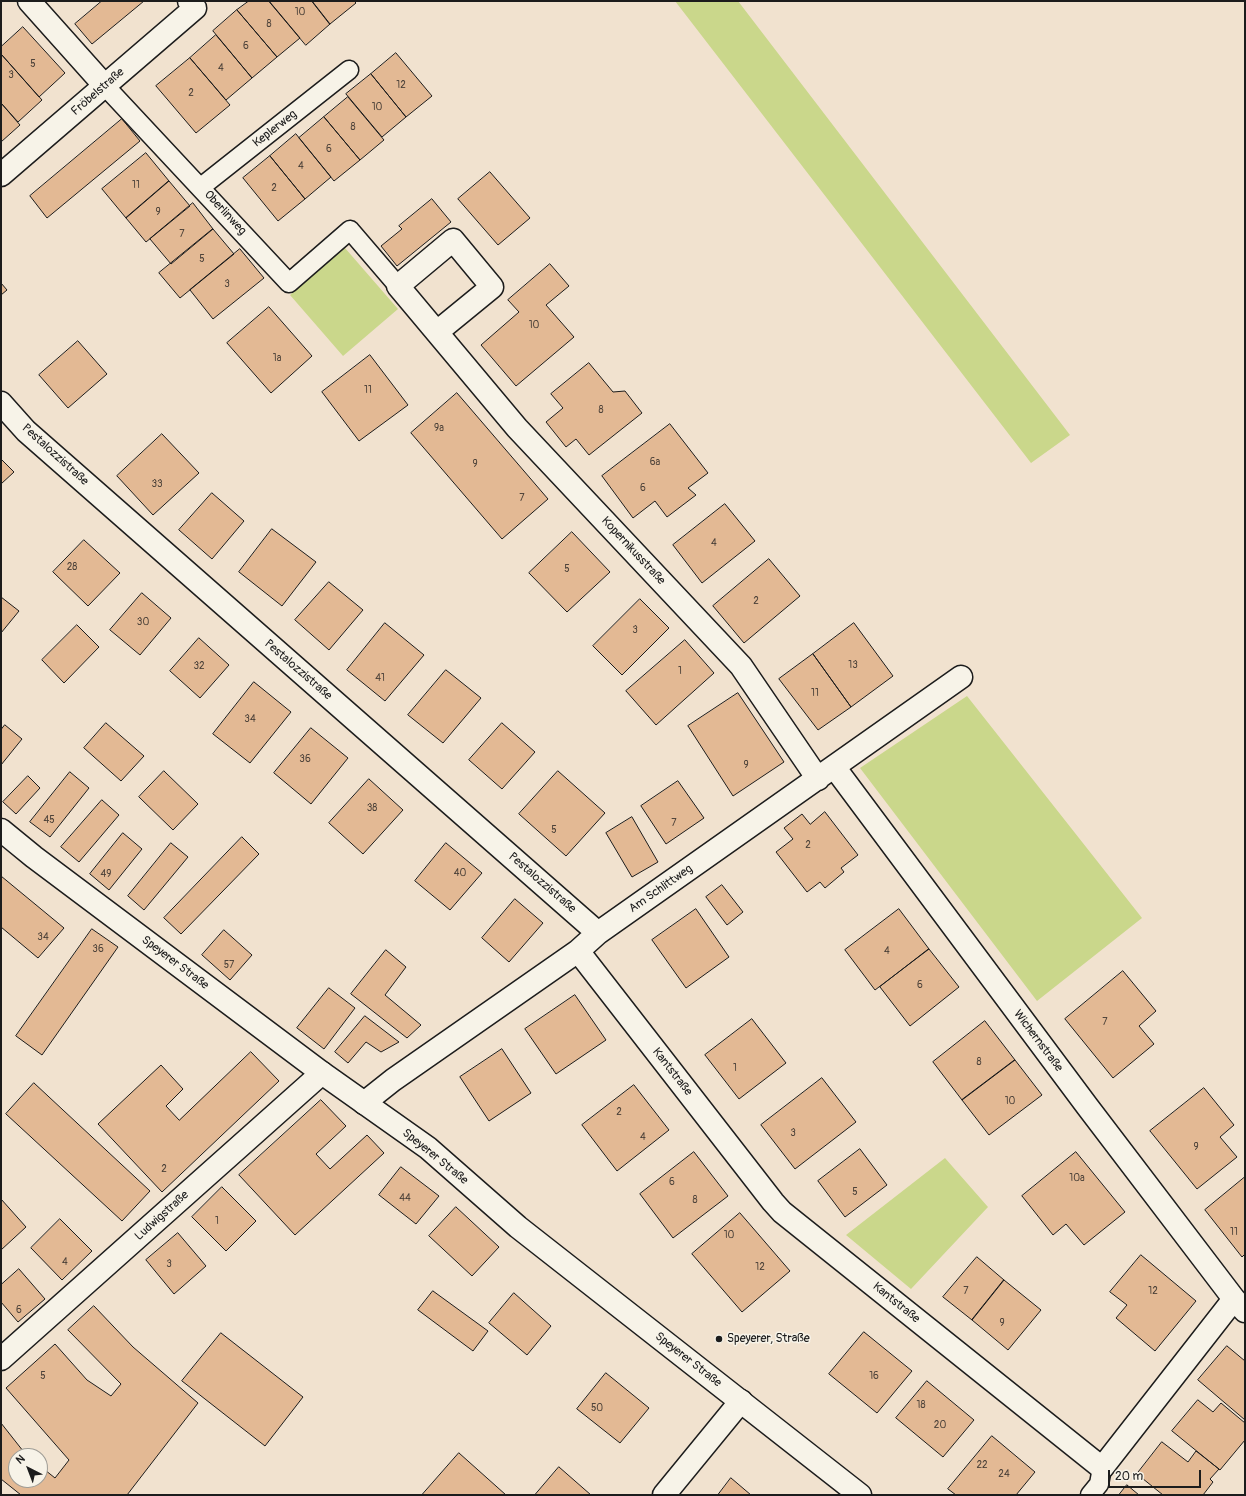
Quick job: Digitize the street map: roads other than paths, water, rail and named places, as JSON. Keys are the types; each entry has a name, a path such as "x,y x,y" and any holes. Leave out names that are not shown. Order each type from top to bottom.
{"street":[{"path":"29,1 105,86"},
{"name":"Fröbelstraße","path":"1,175 105,86 192,5"},
{"path":"398,286 453,240 492,286 437,332"},
{"name":"Kopernikusstraße","path":"398,286 517,428 741,666 826,773"},
{"name":"Pestalozzistraße","path":"1,403 26,431 598,933"},
{"name":"Am Schlittweg","path":"364,1103 393,1080 578,950 598,933 961,678"},
{"name":"Wichernstraße","path":"826,773 1087,1106 1240,1305"},
{"name":"Speyerer Straße","path":"1,830 34,857 322,1074 428,1148 518,1227 860,1495"},
{"name":"Kantstraße","path":"578,950 768,1196 782,1212 1102,1468"},
{"name":"Ludwigstraße","path":"1,1360 322,1074"},
{"path":"1102,1468 1240,1305"},
{"path":"664,1495 741,1401"}],"lane":[{"name":"Keplerweg","path":"201,187 349,70"},
{"name":"Oberlinweg","path":"105,86 201,187 289,283 350,230"},
{"name":"Kopernikusstraße","path":"350,230 398,286"},
{"path":"1090,1495 1099,1484 1102,1468"}],"place":[{"name":"Speyerer, Straße","path":"719,1339"}]}
